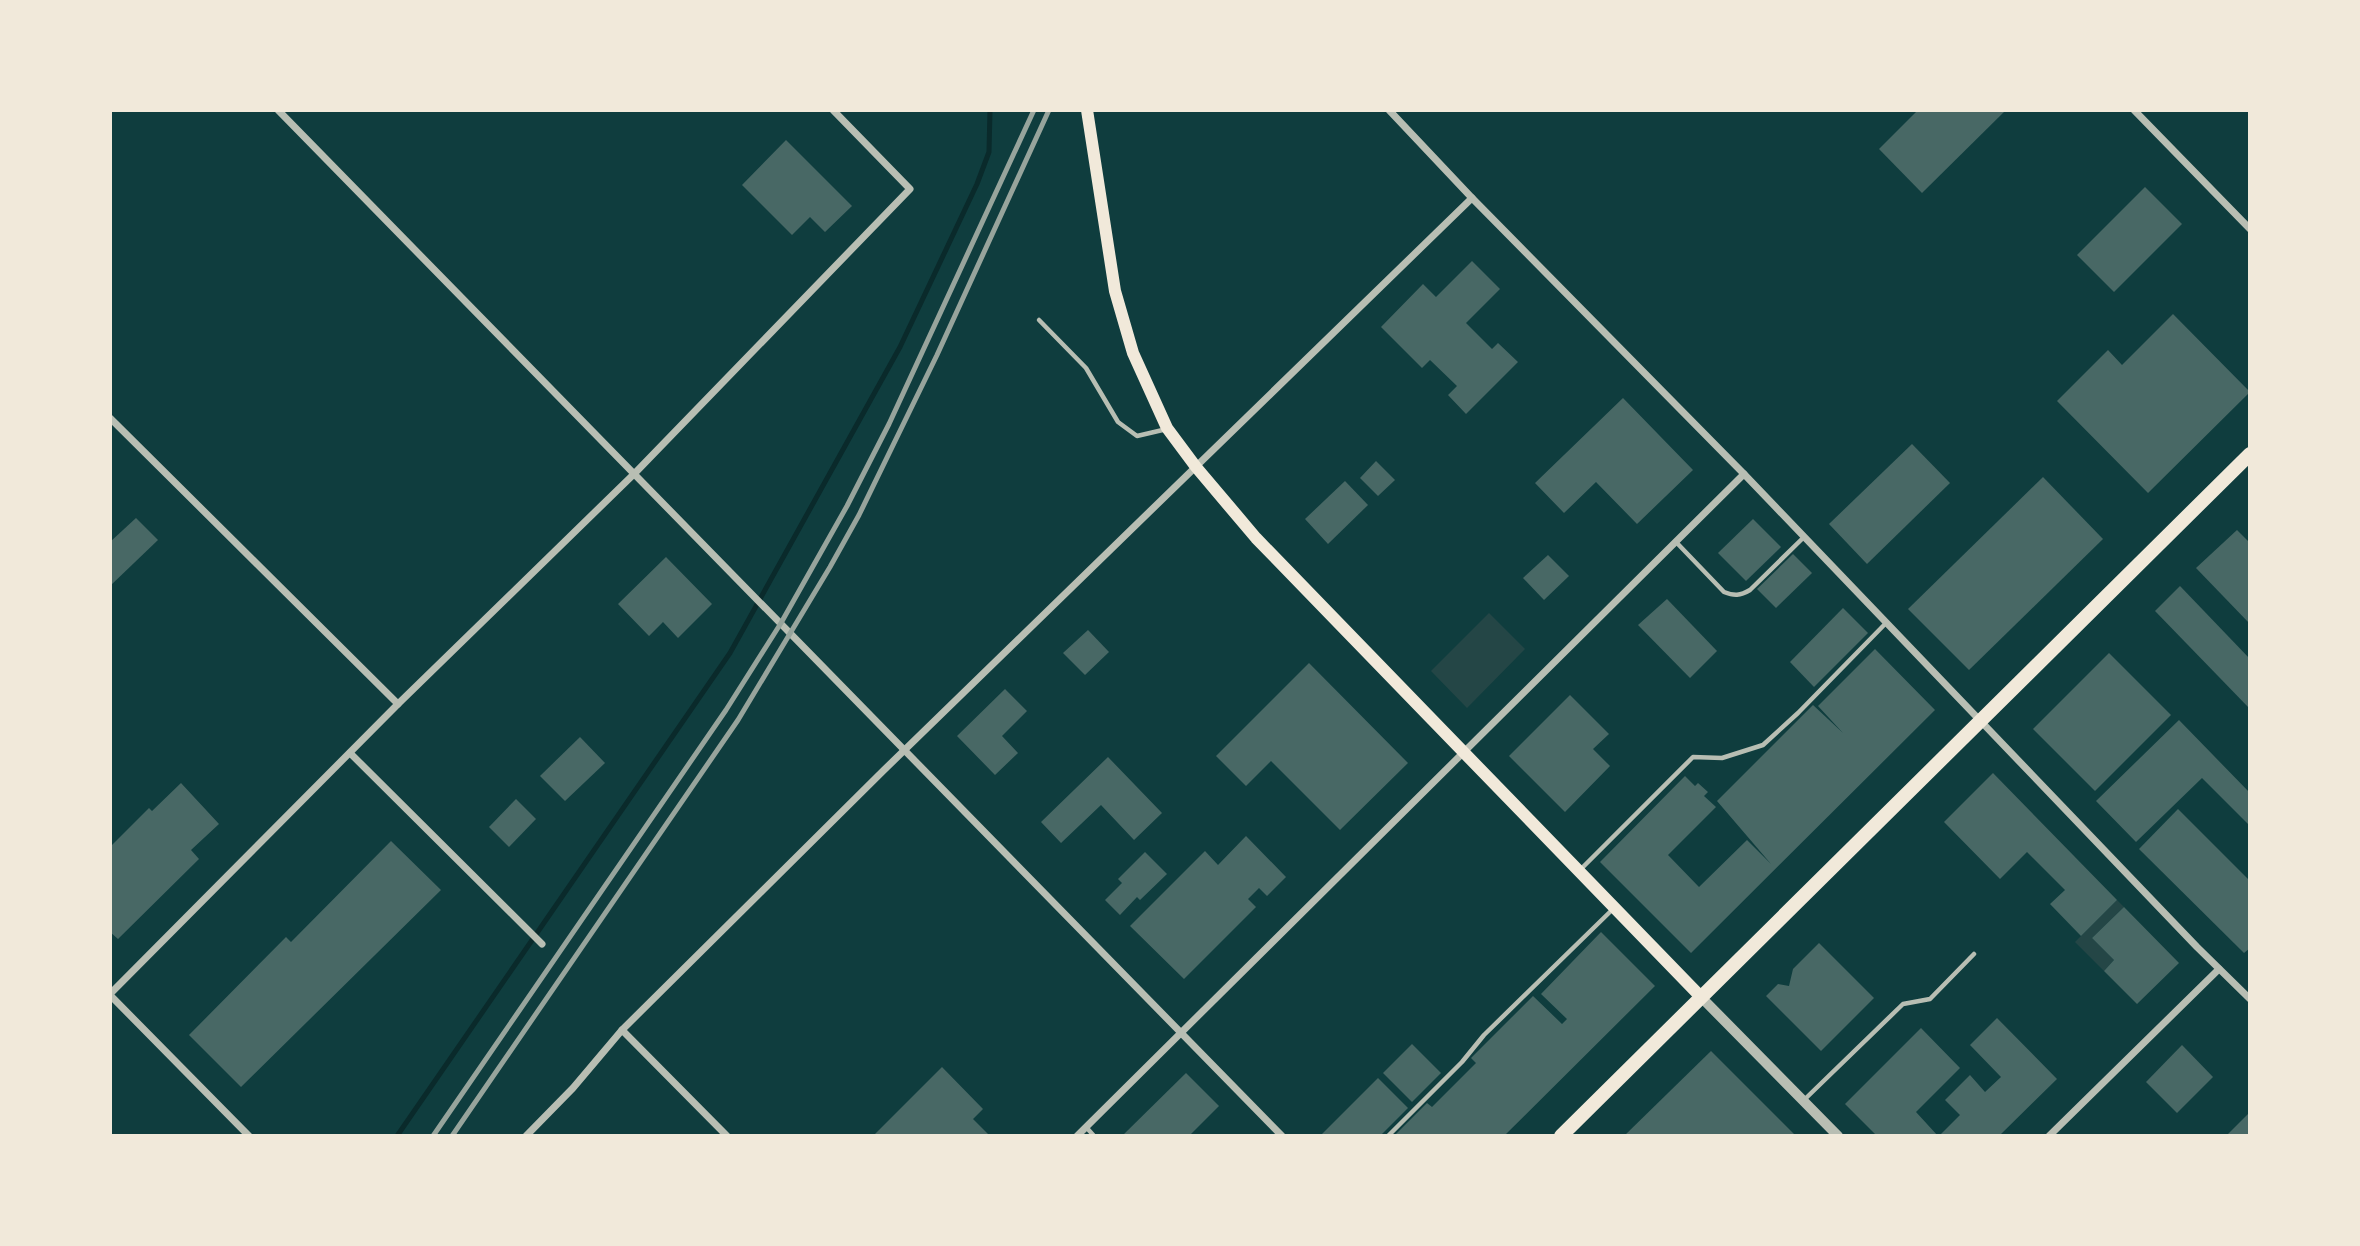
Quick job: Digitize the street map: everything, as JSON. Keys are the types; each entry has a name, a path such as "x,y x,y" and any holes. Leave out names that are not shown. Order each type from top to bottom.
{"main road":[{"path":"1087,114 1115,291 1133,353 1167,428 1256,538 1701,997"},
{"path":"1561,1136 2250,454"}],"street":[{"path":"278,110 1282,1136"},
{"path":"249,1136 110,995 398,704 635,473 910,189 833,110"},
{"path":"1390,110 1472,198 1744,474 2250,999"},
{"path":"2134,110 2250,229"},
{"path":"526,1136 573,1088 622,1030 905,749 1472,198"},
{"path":"110,418 398,704"},
{"path":"1077,1136 1744,474"},
{"path":"350,754 542,944"},
{"path":"2049,1136 2219,969"},
{"path":"1701,997 1838,1136"},
{"path":"622,1030 727,1136"}],"lane":[{"path":"1039,320 1086,368 1118,422 1137,436 1167,428"},
{"path":"1676,541 1724,592 1741,595 1750,590 1804,537"},
{"path":"1578,871 1693,757 1722,758 1763,745 1886,623"},
{"path":"1388,1136 1462,1062 1483,1035 1614,908"},
{"path":"1804,1101 1903,1004 1930,999 1974,954"},
{"path":"1086,1127 1094,1136"}],"shaded area":[{"path":"1489,613 1525,649 1467,708 1431,671"},
{"path":"2117,900 2124,907 2092,938 2114,960 2104,971 2075,942"}],"building":[{"path":"1918,110 2006,110 1922,193 1879,149"},
{"path":"786,140 852,206 825,232 810,217 792,235 742,185"},
{"path":"2145,187 2182,224 2114,292 2077,255"},
{"path":"1472,261 1500,289 1466,323 1492,349 1498,343 1518,362 1466,414 1448,395 1457,386 1430,360 1422,368 1381,327 1423,284 1436,297"},
{"path":"2173,314 2250,392 2148,493 2057,401 2108,350 2122,365"},
{"path":"1623,398 1693,470 1637,524 1596,482 1564,513 1535,483"},
{"path":"1912,444 1950,483 1867,564 1829,524"},
{"path":"1376,461 1395,480 1378,496 1360,478"},
{"path":"2043,477 2103,539 1969,670 1908,609"},
{"path":"1345,481 1368,505 1328,544 1305,519"},
{"path":"136,518 158,540 110,586 110,542"},
{"path":"1753,519 1781,547 1746,581 1718,553"},
{"path":"2237,530 2250,543 2250,624 2196,568"},
{"path":"1793,554 1812,573 1776,608 1757,589"},
{"path":"1548,555 1569,576 1544,600 1523,578"},
{"path":"666,557 712,604 678,638 663,622 649,636 618,604"},
{"path":"2180,586 2250,659 2250,709 2155,611"},
{"path":"1667,599 1717,651 1690,678 1638,625"},
{"path":"1843,608 1868,633 1814,687 1790,662"},
{"path":"1088,630 1109,652 1085,675 1063,653"},
{"path":"1875,649 1935,710 1691,953 1600,862 1685,776 1695,786 1698,783 1708,792 1704,796 1716,807 1668,855 1699,887 1747,840 1771,864 1717,801 1813,705 1843,733 1818,706"},
{"path":"2109,653 2171,715 2095,791 2033,729"},
{"path":"1309,663 1408,763 1340,830 1271,761 1246,786 1216,756"},
{"path":"1005,689 1027,711 1002,736 1018,753 995,775 957,736"},
{"path":"1570,695 1609,734 1593,749 1610,766 1565,812 1509,756"},
{"path":"2179,720 2250,793 2250,826 2202,778 2136,842 2096,801"},
{"path":"580,737 605,763 565,801 540,776"},
{"path":"1108,757 1162,813 1134,840 1101,805 1061,843 1041,822"},
{"path":"1993,773 2117,900 2081,936 2050,904 2065,890 2027,852 2000,879 1944,822"},
{"path":"181,783 219,824 191,850 199,859 118,939 110,932 110,847 149,808 152,811"},
{"path":"516,799 536,819 509,847 489,827"},
{"path":"2178,809 2250,881 2250,948 2244,953 2139,849"},
{"path":"1246,836 1286,877 1267,896 1259,888 1248,899 1256,907 1184,979 1130,926 1205,851 1218,865"},
{"path":"391,841 441,890 241,1087 189,1035 286,937 291,942"},
{"path":"1145,852 1167,874 1140,900 1137,897 1120,915 1105,900 1122,883 1118,879"},
{"path":"2124,907 2179,963 2137,1004 2104,971 2114,960 2092,938"},
{"path":"1601,932 1655,986 1504,1136 1394,1136 1427,1103 1432,1107 1476,1063 1471,1058 1533,996 1562,1024 1567,1019 1541,994"},
{"path":"1819,943 1874,998 1821,1051 1766,996 1778,984 1789,986 1793,969"},
{"path":"1997,1018 2057,1079 1999,1136 1939,1136 1960,1115 1945,1100 1970,1075 1985,1092 2001,1077 1970,1045"},
{"path":"1921,1028 1960,1068 1916,1112 1938,1136 1877,1136 1845,1104"},
{"path":"1412,1044 1441,1073 1412,1102 1383,1073"},
{"path":"2182,1045 2213,1077 2177,1113 2146,1082"},
{"path":"1711,1051 1794,1134 1792,1136 1624,1136"},
{"path":"942,1067 983,1109 973,1119 990,1136 873,1136"},
{"path":"1186,1073 1219,1106 1189,1136 1122,1136"},
{"path":"1378,1078 1408,1108 1380,1136 1320,1136"},
{"path":"2250,1112 2250,1136 2226,1136"}],"waterway":[{"path":"397,1136 730,653 900,347 977,184 989,152 990,110"}],"railway":[{"path":"433,1136 726,710 781,623 847,506 889,424 1034,110"},
{"path":"452,1136 738,720 830,567 859,515 937,355 1049,110"}]}
